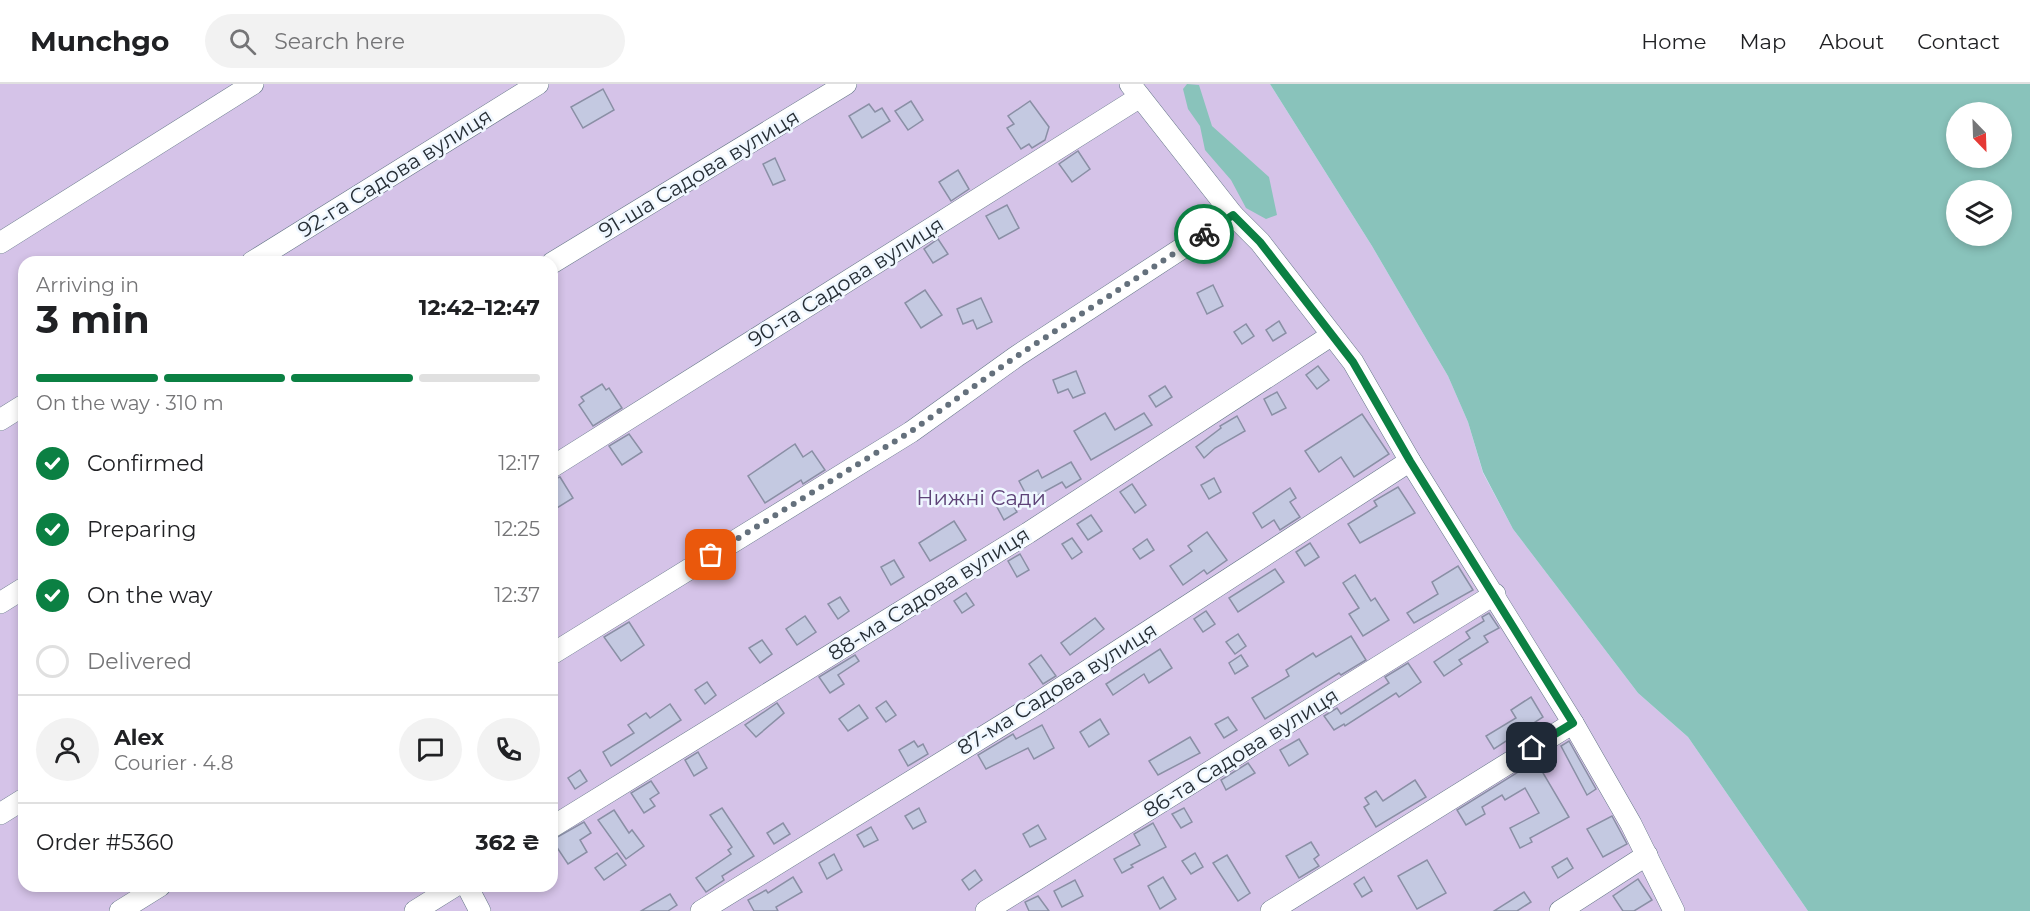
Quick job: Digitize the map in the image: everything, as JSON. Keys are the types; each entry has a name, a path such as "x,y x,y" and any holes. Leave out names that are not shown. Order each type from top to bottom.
{"street":[{"path":"0,243 232,91 253,84"},
{"name":"92-га Садова вулиця","path":"262,256 538,84"},
{"name":"91-ша Садова вулиця","path":"558,259 846,84"},
{"path":"1135,91 1233,215 1260,242 1332,335 1374,394 1410,461 1495,594 1573,723 1647,855 1674,911"},
{"name":"90-та Садова вулиця","path":"558,463 1135,91"},
{"path":"558,650 910,432 1017,356 1233,215"},
{"name":"88-ма Садова вулиця","path":"558,823 1028,533 1332,335"},
{"path":"0,420 18,409"},
{"name":"87-ма Садова вулиця","path":"701,911 1033,706 1410,461"},
{"path":"0,603 18,592"},
{"name":"86-та Садова вулиця","path":"987,911 1495,594"},
{"path":"1271,911 1573,723"},
{"path":"0,814 18,803"},
{"path":"1560,911 1647,855"},
{"path":"120,911 150,892"},
{"path":"415,911 445,892"},
{"path":"470,892 480,911"}],"green space":[{"name":"Нижні Сади","path":"0,84 1270,84 1372,246 1448,376 1468,422 1483,473 1513,529 1638,693 1688,737 1808,911 0,911"}],"shaded area":[{"path":"1187,84 1199,85 1212,126 1269,177 1277,215 1266,219 1246,208 1231,180 1205,150 1200,126 1188,109 1183,89"},
{"path":"1270,84 2030,84 2030,911 1808,911 1688,737 1638,693 1513,529 1483,472 1468,422 1448,376 1372,246"}],"building":[{"path":"603,89 614,110 583,128 571,107"},
{"path":"911,101 923,120 908,130 895,111"},
{"path":"1030,101 1049,127 1045,140 1032,148 1029,144 1021,149 1007,128 1014,124 1008,116"},
{"path":"869,104 875,112 882,108 890,121 862,138 849,116"},
{"path":"1078,151 1090,169 1072,182 1059,164"},
{"path":"775,158 785,180 773,185 763,164"},
{"path":"958,170 969,189 951,201 939,182"},
{"path":"1007,205 1019,228 999,239 986,216"},
{"path":"938,239 948,254 933,263 924,249"},
{"path":"1213,285 1223,306 1207,314 1197,293"},
{"path":"925,290 942,315 921,328 905,303"},
{"path":"981,298 992,322 977,329 973,320 963,324 957,309"},
{"path":"1279,321 1286,333 1273,341 1266,330"},
{"path":"1246,324 1254,336 1242,344 1234,332"},
{"path":"1318,366 1329,380 1317,389 1306,375"},
{"path":"1076,371 1085,393 1073,398 1068,389 1058,393 1053,380"},
{"path":"602,384 606,390 609,388 622,408 593,426 579,405 584,401 581,397"},
{"path":"1165,386 1172,397 1156,407 1149,396"},
{"path":"1277,392 1286,408 1272,415 1264,399"},
{"path":"1105,413 1115,430 1144,413 1152,425 1091,460 1074,431"},
{"path":"1362,414 1389,454 1354,477 1341,457 1319,472 1305,451"},
{"path":"1237,416 1245,431 1215,448 1204,458 1196,447 1221,428 1220,426"},
{"path":"629,434 642,452 622,465 609,446"},
{"path":"795,444 803,457 812,451 825,470 803,484 801,480 765,503 748,476"},
{"path":"1071,462 1081,479 1066,488 1062,482 1029,500 1019,481 1038,470 1042,478"},
{"path":"560,477 573,498 558,507 558,478"},
{"path":"1214,478 1221,492 1209,499 1201,485"},
{"path":"1132,484 1146,505 1135,513 1120,492"},
{"path":"1398,487 1415,513 1360,543 1348,524 1377,506 1374,501"},
{"path":"1290,488 1296,498 1290,502 1300,517 1280,530 1274,520 1262,528 1253,513"},
{"path":"1010,500 1017,512 1004,520 997,507"},
{"path":"1091,515 1102,531 1088,540 1077,524"},
{"path":"954,521 966,540 930,561 919,543"},
{"path":"1207,532 1227,560 1207,574 1204,570 1183,585 1170,566 1192,551 1188,546"},
{"path":"1072,538 1082,552 1072,559 1062,544"},
{"path":"1147,539 1154,550 1140,559 1133,549"},
{"path":"1310,543 1319,557 1305,566 1296,552"},
{"path":"1020,554 1029,570 1017,577 1008,561"},
{"path":"894,560 904,577 891,585 881,567"},
{"path":"1458,566 1473,590 1414,623 1407,613 1438,594 1432,582"},
{"path":"1275,569 1284,582 1238,612 1229,598"},
{"path":"1355,575 1371,601 1375,598 1389,620 1363,636 1349,614 1359,608 1343,583"},
{"path":"966,593 974,605 962,613 954,601"},
{"path":"840,597 849,611 838,619 828,604"},
{"path":"1206,611 1215,624 1203,632 1194,619"},
{"path":"1489,613 1499,628 1484,636 1488,642 1459,660 1462,664 1444,676 1434,662 1470,638 1466,632 1484,621 1482,617"},
{"path":"805,616 816,632 797,645 786,629"},
{"path":"1095,618 1104,629 1070,655 1061,643"},
{"path":"629,622 644,645 621,661 604,637"},
{"path":"1238,634 1246,646 1235,654 1226,642"},
{"path":"1351,636 1366,660 1341,675 1339,673 1265,719 1252,698 1289,676 1286,670 1313,653 1316,657"},
{"path":"762,640 772,654 760,663 749,648"},
{"path":"1160,649 1172,668 1149,683 1144,674 1113,695 1106,684"},
{"path":"855,655 859,661 838,675 844,684 830,693 819,677"},
{"path":"1041,655 1056,676 1043,684 1029,664"},
{"path":"1241,655 1248,666 1235,674 1229,663"},
{"path":"1408,663 1421,682 1399,697 1396,693 1345,726 1344,724 1334,730 1324,716 1337,708 1341,714 1389,683 1385,677"},
{"path":"707,682 716,695 705,704 695,690"},
{"path":"1531,697 1543,717 1494,749 1486,736 1516,718 1511,710"},
{"path":"886,701 896,715 886,722 876,708"},
{"path":"777,703 784,713 756,737 745,725"},
{"path":"670,704 681,720 611,766 603,752 634,733 628,725 646,713 650,718"},
{"path":"859,705 868,718 848,731 839,719"},
{"path":"1228,717 1237,730 1224,738 1215,724"},
{"path":"1100,719 1109,734 1089,747 1080,732"},
{"path":"1042,725 1054,748 1034,759 1028,748 986,769 978,755 1013,734 1016,739"},
{"path":"1190,737 1200,753 1158,775 1149,761"},
{"path":"1299,739 1308,754 1289,766 1280,750"},
{"path":"914,741 918,747 923,744 928,754 908,766 899,750"},
{"path":"1569,741 1596,789 1587,795 1561,746"},
{"path":"698,752 707,768 694,776 685,760"},
{"path":"1536,761 1569,817 1530,838 1532,842 1520,848 1510,828 1539,813 1525,788 1505,800 1502,795 1482,807 1485,814 1466,825 1457,810"},
{"path":"1248,763 1255,773 1226,790 1221,780"},
{"path":"580,770 587,781 575,789 568,778"},
{"path":"1415,780 1426,797 1376,827 1364,807 1369,804 1365,798 1376,791 1383,801"},
{"path":"651,781 659,793 650,799 655,806 644,813 631,793"},
{"path":"722,808 754,856 722,876 724,880 706,892 696,878 731,854 728,850 732,847 710,815"},
{"path":"919,808 926,822 913,829 905,816"},
{"path":"1184,808 1192,822 1181,828 1172,814"},
{"path":"614,810 629,833 632,830 644,846 626,859 598,820"},
{"path":"1612,816 1627,844 1603,857 1587,829"},
{"path":"584,822 591,833 580,840 587,852 568,864 558,849 558,837"},
{"path":"783,823 790,834 774,844 767,833"},
{"path":"1153,823 1166,847 1131,865 1133,867 1122,873 1114,859 1140,845 1134,834"},
{"path":"1038,825 1046,839 1030,847 1023,834"},
{"path":"871,827 878,840 864,847 857,835"},
{"path":"1311,842 1319,855 1314,859 1319,866 1299,878 1286,856"},
{"path":"617,853 626,865 604,880 595,868"},
{"path":"1195,853 1203,867 1191,874 1182,861"},
{"path":"834,854 842,870 827,879 819,863"},
{"path":"1227,855 1250,893 1238,901 1213,863"},
{"path":"1567,858 1573,868 1558,878 1552,867"},
{"path":"1427,860 1446,893 1417,909 1398,876"},
{"path":"975,870 982,880 969,890 962,880"},
{"path":"793,877 802,892 776,907 778,911 754,911 748,900 766,890 768,893"},
{"path":"1163,877 1176,899 1160,909 1148,886"},
{"path":"1364,877 1372,891 1362,897 1354,884"},
{"path":"1638,879 1652,900 1634,911 1623,911 1613,896"},
{"path":"1075,880 1083,896 1062,907 1054,891"},
{"path":"1524,892 1531,902 1517,911 1494,911"},
{"path":"670,894 677,905 668,911 641,911"},
{"path":"1038,896 1049,911 1029,911 1025,902"}],"way so far":[{"path":"711,555 910,432 1017,356 1204,234"}],"route":[{"path":"1204,234 1233,215 1260,242 1364,378 1410,461 1495,594 1573,723 1532,748"}]}
